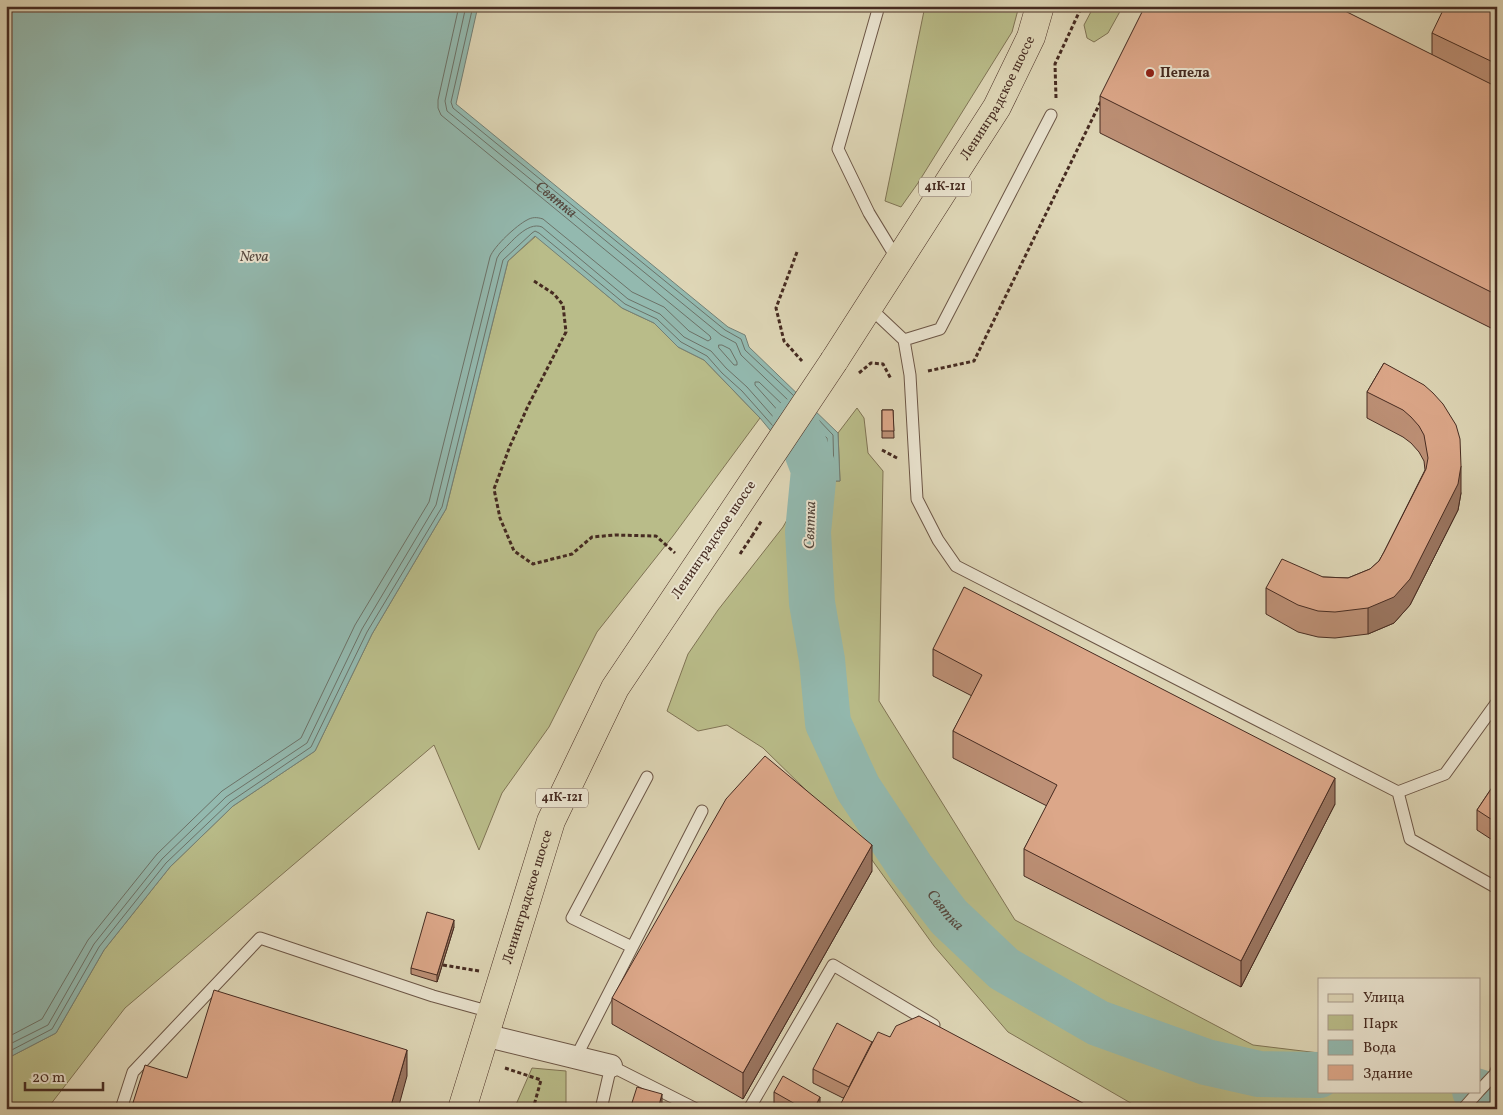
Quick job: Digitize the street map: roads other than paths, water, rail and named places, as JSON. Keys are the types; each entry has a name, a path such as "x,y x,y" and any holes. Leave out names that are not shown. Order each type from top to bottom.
{"main road":[{"name":"Ленинградское шоссе","path":"462,1109 487,1023 552,821 615,688 834,361 997,107 1031,37 1040,6"}],"street":[{"path":"487,1023 576,1057 611,1066"}],"lane":[{"path":"879,6 838,149 869,213 898,261"},
{"path":"904,340 940,329 1051,115"},
{"path":"869,307 904,340 910,375 917,499 938,540 956,566 1398,792 1445,774 1497,702"},
{"path":"632,947 572,918 646,777"},
{"path":"1398,792 1410,840 1497,888"},
{"path":"576,1057 702,811"},
{"path":"121,1109 133,1072 260,938 433,996 487,1023"},
{"path":"750,1109 833,965 944,1030"},
{"path":"601,1109 611,1066 691,1108"},
{"path":"1480,1090 1497,1070"},
{"path":"1463,1109 1478,1092"}],"water":[{"name":"Neva","path":"6,6 478,6 456,104 728,327 745,335 749,347 838,433 840,481 809,481 794,459 760,418 704,360 678,347 654,323 622,308 535,236 508,261 446,509 372,634 315,751 233,806 170,867 104,950 56,1033 6,1059"}],"waterway":[{"name":"Святка","path":"795,421 814,470 808,532 812,603 822,660 828,723 858,788 911,868 949,917 1004,969 1098,1023 1206,1062 1259,1074 1318,1075"},
{"name":"Святка","path":"1478,1092 1497,1098"}],"place":[{"name":"Пепела","path":"1150,73"}]}
